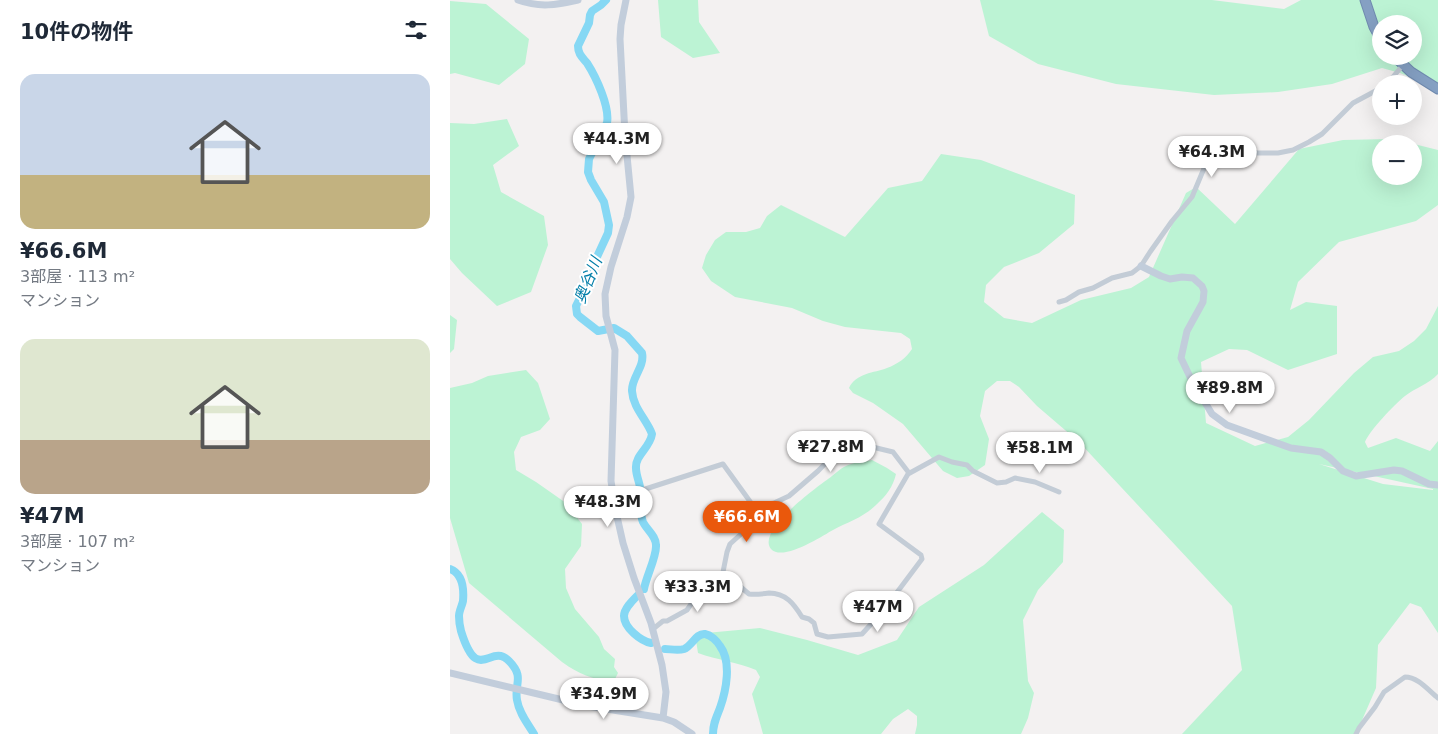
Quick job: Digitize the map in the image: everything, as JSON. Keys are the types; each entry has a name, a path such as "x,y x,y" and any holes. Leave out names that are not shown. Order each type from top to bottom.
{"highway":[{"path":"1365,0 1372,21"},
{"path":"1403,65 1423,80 1438,88"}],"main road":[{"path":"518,0 542,6 578,0"},
{"path":"626,0 621,25 620,47 631,197 628,217 611,267 605,294 605,306 615,350 611,481 616,512 634,578 662,664 666,692 663,718"},
{"path":"1142,266 1170,279 1193,278 1202,286 1204,291 1203,302 1187,331 1181,358 1192,381 1216,418 1227,425 1290,448 1321,452 1343,471 1356,476 1394,470 1402,471 1429,484 1438,485"},
{"path":"450,673 588,706 663,718 674,722 692,734"}],"street":[{"path":"1395,75 1403,65"},
{"path":"1059,302 1112,278 1132,273 1142,266 1172,221 1192,197 1211,158 1223,146 1238,144 1257,153 1278,153 1293,150 1322,134 1353,104 1372,93"},
{"path":"652,629 663,621 667,621 687,610 702,588 723,572 730,544 741,534 754,508 774,503 789,496 818,471 844,444 852,442 893,452 909,473"},
{"path":"723,572 749,594 780,594 790,600 802,617 814,623 817,634 828,637 863,634 922,559 921,555 879,524 909,473 939,457 952,462 967,464 973,471 997,482 1006,482 1015,478 1035,482 1059,492"},
{"path":"616,512 626,498 636,492 723,464 754,508"},
{"path":"1356,734 1384,692 1405,677 1412,677 1438,698"}],"green space":[{"path":"658,0 698,0 699,22 720,53 693,58 661,37"},
{"path":"980,0 1212,0 1284,9 1301,0 1438,0 1438,86 1422,82 1422,75 1405,75 1382,68 1332,84 1278,92 1214,95 1116,84 1038,64 989,36"},
{"path":"450,1 486,4 529,39 525,64 499,85 455,73 450,74"},
{"path":"507,119 519,146 493,165 501,192 544,216 548,245 531,292 497,306 450,259 450,123 474,124"},
{"path":"1372,139 1372,185 1422,185 1422,146 1438,150 1438,205 1416,221 1339,242 1298,282 1290,310 1306,302 1337,306 1337,354 1288,370 1247,350 1229,349 1201,362 1206,423 1255,446 1288,437 1309,420 1354,373 1373,357 1399,351 1414,341 1426,329 1438,306 1438,374 1400,400 1377,425 1365,442 1368,448 1396,438 1430,451 1438,441 1438,633 1421,607 1410,603 1378,645 1376,688 1356,734 1182,734 1242,670 1232,606 1079,442 1037,406 1019,387 1010,381 997,381 985,391 980,416 989,439 985,465 969,476 957,478 943,471 903,424 873,403 853,393 849,388 861,376 895,365 912,349 910,339 901,333 845,327 823,321 792,308 735,297 711,281 702,268 706,255 715,240 726,232 746,232 760,228 767,216 781,205 845,237 888,188 922,181 941,154 981,160 1075,195 1074,224 1039,253 1004,267 986,285 984,302 1004,318 1032,323 1081,300 1131,288 1149,277 1186,193 1196,187 1235,224 1299,149 1343,140","holes":["1319,464 1433,489 1383,484"]},
{"path":"450,315 457,320 454,349 450,353"},
{"path":"526,370 538,383 550,419 540,430 521,437 514,452 516,470 566,503 582,524 581,546 565,569 566,588 575,609 599,637 604,649 615,659 614,667 618,673 613,683 586,676 562,662 469,583 450,518 450,388 472,383 488,376"},
{"path":"872,460 896,474 889,491 871,509 802,547 784,552 777,552 771,549 769,541 772,532 779,521 801,500 843,467"},
{"path":"1042,512 1064,530 1063,562 1038,590 1023,620 1028,681 1034,693 1028,718 1021,734 915,734 917,716 908,709 893,719 881,734 763,734 752,694 760,677 756,670 698,653 695,634 760,628 858,655 897,640 919,607 984,565"}],"waterway":[{"name":"奥谷川","path":"606,0 592,11 578,49 598,84 606,109 607,123 589,159 588,172 604,202 609,225 608,233 596,259 592,274 576,306 577,314 598,331 614,328 627,336 642,353 642,363 632,386 632,391 637,408 652,434 649,443 636,463 636,471 640,487 643,522 655,539 656,545 655,555 644,589"},
{"path":"450,569 458,574 463,587 463,601 459,612 459,619 467,647 473,656 479,660 496,656 502,657 514,667 518,676 516,694 518,705 534,734"},
{"name":"奥谷川","path":"637,596 625,611 625,621 634,633 651,643"},
{"name":"奥谷川","path":"665,649 684,649 699,636 705,634 714,638 724,653 727,677 713,734"}]}
